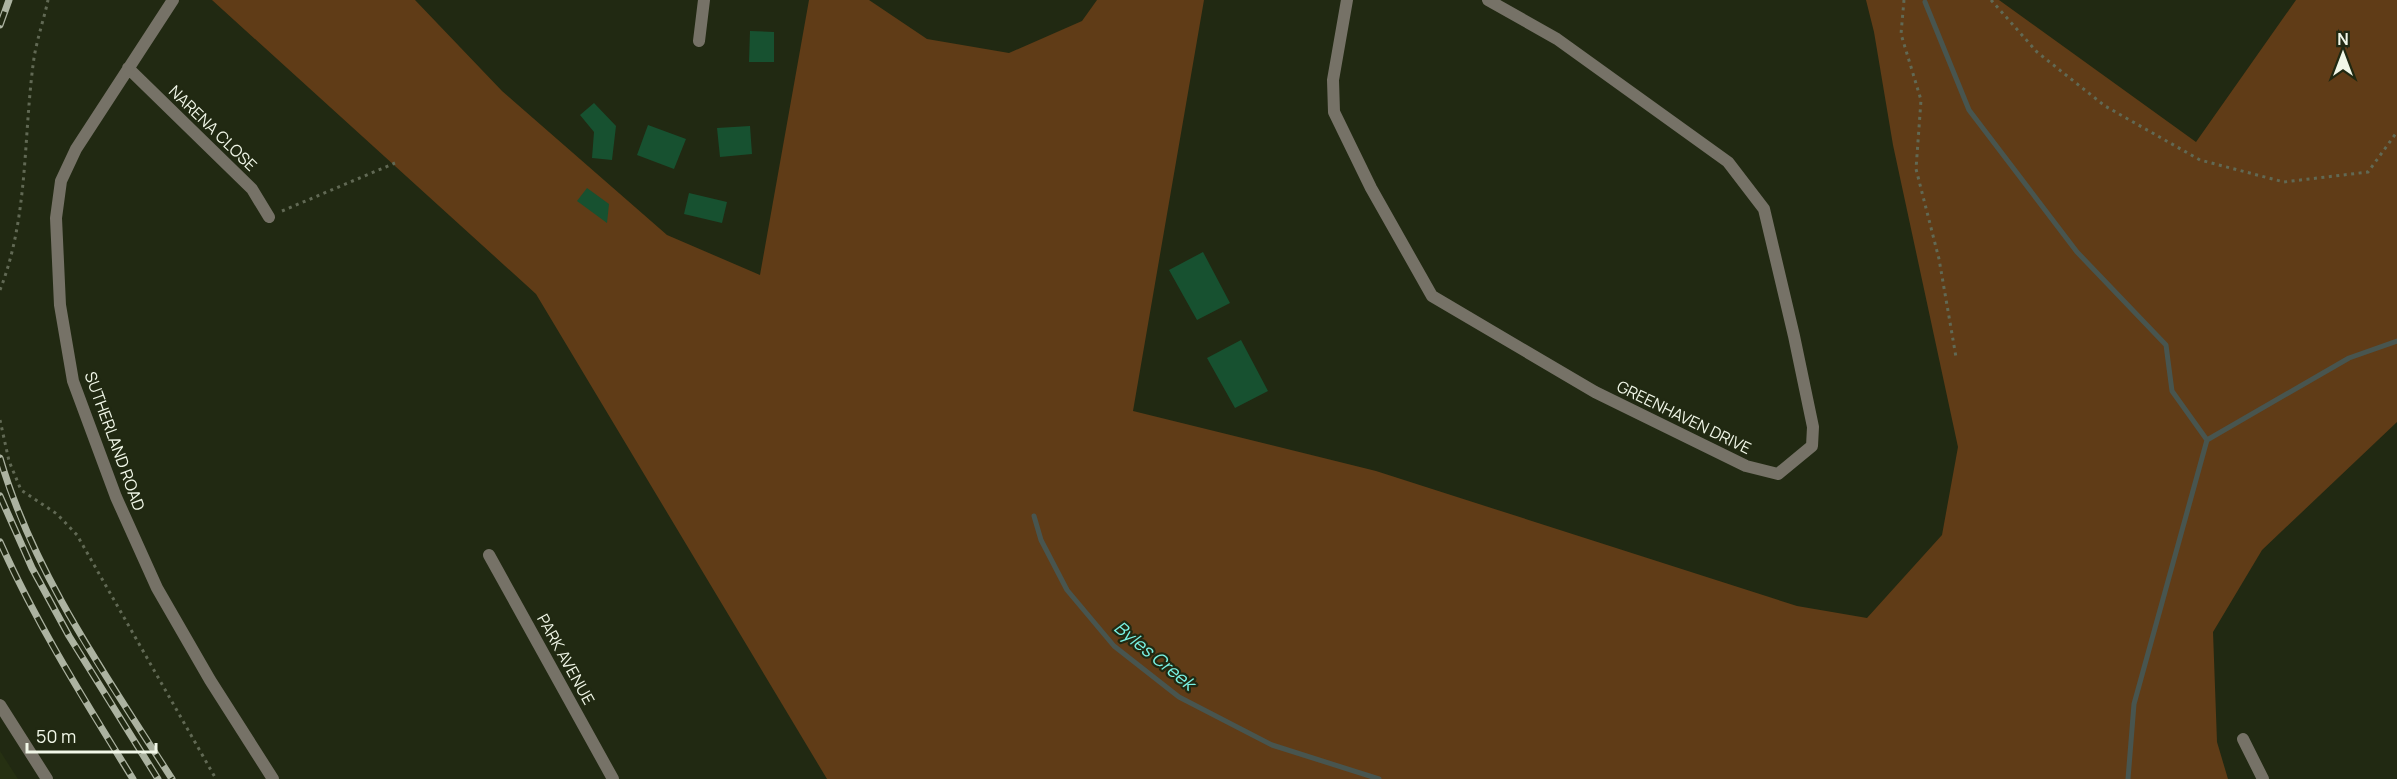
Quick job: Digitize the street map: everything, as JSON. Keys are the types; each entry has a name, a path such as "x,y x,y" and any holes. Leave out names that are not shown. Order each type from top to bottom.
{"street":[{"name":"SUTHERLAND ROAD","path":"173,0 76,149 61,182 56,218 60,305 74,381 116,497 157,588 210,680 273,779"},
{"path":"699,41 704,0"},
{"name":"GREENHAVEN DRIVE","path":"1347,0 1333,81 1334,112 1371,188 1432,296 1595,392 1746,466 1778,474 1812,446 1813,427 1764,209 1728,162 1557,39 1488,0"},
{"name":"NARENA CLOSE","path":"128,69 252,189 269,217"},
{"name":"PARK AVENUE","path":"489,555 613,779"},
{"path":"0,705 47,779"},
{"path":"2243,740 2263,779"}],"path":[{"path":"0,290 16,235 27,150 34,57 48,0"},
{"path":"1904,0 1901,34 1922,100 1917,170 1939,259 1956,357"},
{"path":"1991,0 2037,52 2105,106 2200,160 2284,182 2368,172 2397,132"},
{"path":"269,217 395,163"},
{"path":"0,420 9,461 21,490 57,513 77,536 216,779"}],"shaded area":[{"path":"212,0 415,0 502,91 667,235 760,275 809,0 869,0 927,39 1009,53 1082,21 1097,0 1204,0 1133,411 1376,471 1797,606 1867,618 1942,535 1958,447 1893,145 1874,32 1866,0 1999,0 2196,142 2296,0 2397,0 2397,422 2262,550 2213,632 2217,742 2228,779 827,779 536,294"},
{"path":"0,751 18,779 0,779"}],"building":[{"path":"750,31 774,32 774,62 749,62"},
{"path":"594,103 616,126 612,160 592,158 594,132 580,115"},
{"path":"648,125 686,139 674,169 637,155"},
{"path":"750,126 752,154 720,157 717,128"},
{"path":"587,188 609,204 607,223 577,201"},
{"path":"689,193 727,202 722,223 684,214"},
{"path":"1203,252 1230,303 1197,320 1169,270"},
{"path":"1241,340 1268,391 1235,408 1207,358"}],"waterway":[{"path":"1925,2 1969,110 2077,252 2166,345 2172,391 2207,440"},
{"path":"2128,779 2134,704 2207,440 2349,358 2397,341"},
{"name":"Byles Creek","path":"1034,516 1041,540 1067,590 1114,646 1179,697 1272,745 1379,779"}],"railway":[{"path":"0,25 9,0"},
{"path":"0,458 14,501 52,584 74,624 172,779"},
{"path":"0,496 32,568 69,636 158,779"},
{"path":"0,542 46,633 133,779"}]}
